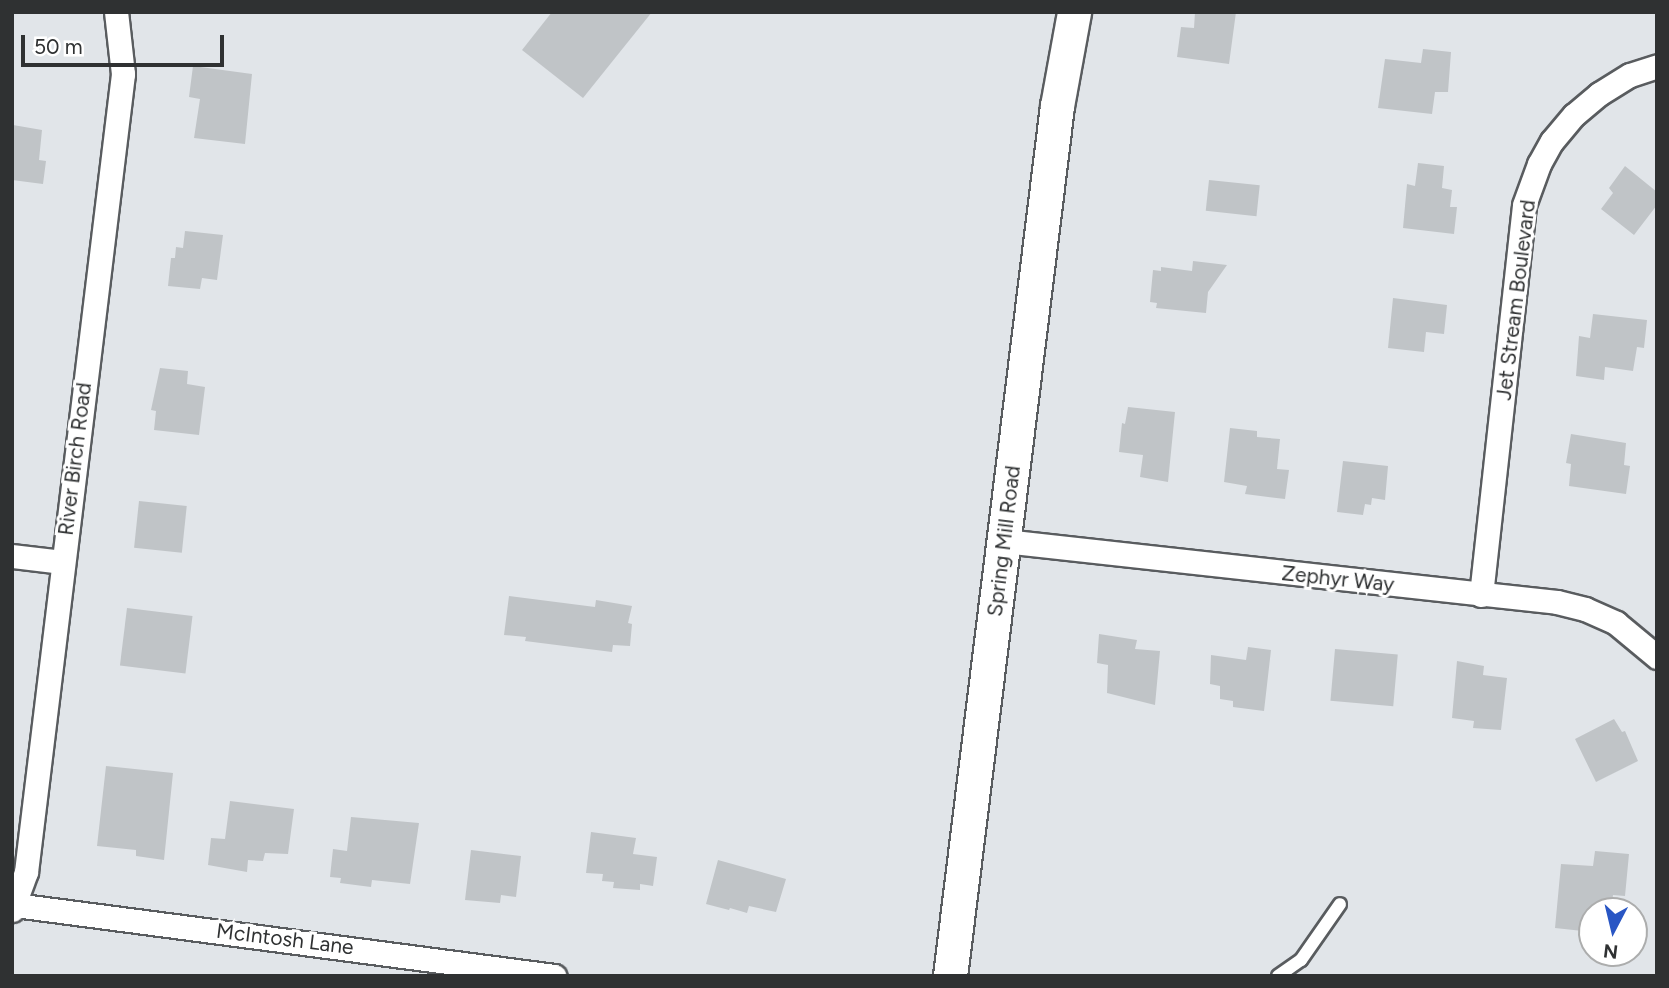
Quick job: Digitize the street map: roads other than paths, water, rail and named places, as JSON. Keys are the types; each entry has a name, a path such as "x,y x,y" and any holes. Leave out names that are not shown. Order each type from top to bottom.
{"street":[{"name":"River Birch Road","path":"13,907 26,872 124,74 116,12"},
{"name":"Spring Mill Road","path":"1057,106 1060,12"},
{"name":"Spring Mill Road","path":"950,976 1057,106 1074,12"},
{"name":"Jet Stream Boulevard","path":"1481,594 1524,205 1539,164 1552,141 1574,115 1630,75 1657,66"},
{"name":"Zephyr Way","path":"1004,541 1557,602 1585,609 1616,623 1657,657"},
{"path":"12,556 62,562"},
{"name":"McIntosh Lane","path":"13,907 554,976"}],"lane":[{"path":"1278,976 1301,960 1340,904"}]}
